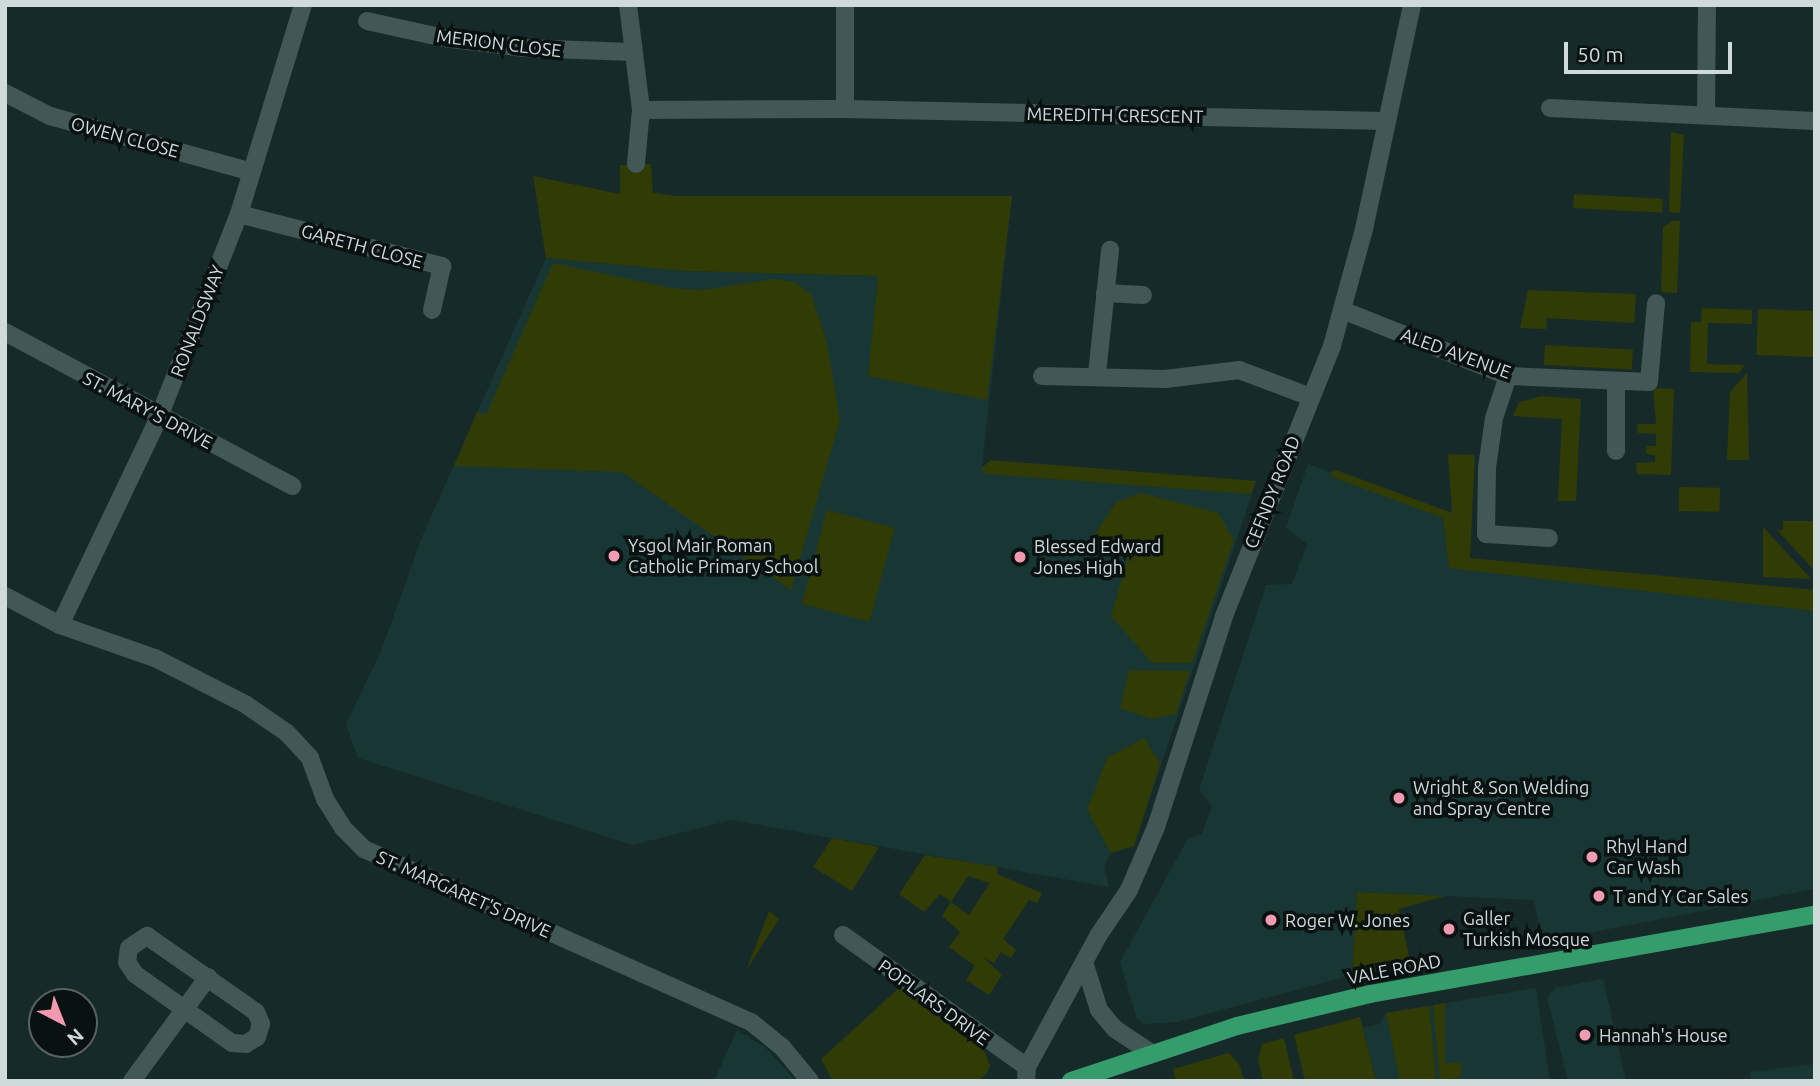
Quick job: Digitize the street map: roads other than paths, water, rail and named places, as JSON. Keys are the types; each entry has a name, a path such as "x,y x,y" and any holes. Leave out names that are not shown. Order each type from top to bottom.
{"main road":[{"name":"VALE ROAD","path":"1071,1081 1237,1026 1370,994 1815,915"}],"street":[{"name":"RONALDSWAY","path":"60,625 159,417 239,214 248,171 303,5"},
{"path":"628,5 641,110 636,164"},
{"path":"845,5 845,109"},
{"name":"CEFNDY ROAD","path":"1026,1074 1084,962 1129,890 1156,827 1224,616 1311,397 1342,310 1364,229 1412,5"},
{"path":"1706,115 1707,5"},
{"name":"MERION CLOSE","path":"367,20 444,38 524,48 632,52"},
{"name":"OWEN CLOSE","path":"5,93 50,116 248,171"},
{"path":"1550,108 1815,121"},
{"name":"MEREDITH CRESCENT","path":"641,110 845,109 1385,121"},
{"name":"GARETH CLOSE","path":"239,214 442,266 432,310"},
{"path":"1097,374 1110,250"},
{"path":"1105,293 1143,295"},
{"name":"ALED AVENUE","path":"1342,310 1508,376 1649,383 1656,303"},
{"name":"ST. MARY'S DRIVE","path":"5,332 292,486"},
{"path":"1042,376 1097,374 1165,379 1239,370 1311,397"},
{"path":"1508,376 1494,418 1487,468 1486,534 1549,538"},
{"path":"1616,381 1616,451"},
{"name":"ST. MARGARET'S DRIVE","path":"5,596 60,625 155,657 245,704 287,733 310,758 325,799 343,828 364,849 751,1021 782,1046 810,1081"},
{"name":"POPLARS DRIVE","path":"843,935 1026,1074"},
{"path":"140,938 155,938 256,1012 261,1024 257,1037 246,1044 232,1043 184,1009 130,969 129,948 140,938"},
{"path":"1084,962 1099,1010 1115,1028 1151,1053"},
{"path":"132,1081 208,977"}],"place":[{"name":"Ysgol Mair Roman Catholic Primary School","path":"614,556"},
{"name":"Blessed Edward Jones High","path":"1020,557"},
{"name":"Wright & Son Welding and Spray Centre","path":"1399,798"},
{"name":"Rhyl Hand Car Wash","path":"1592,857"},
{"name":"T and Y Car Sales","path":"1599,896"},
{"name":"Roger W. Jones","path":"1271,920"},
{"name":"Galler Turkish Mosque","path":"1449,929"},
{"name":"Hannah's House","path":"1585,1035"}]}
